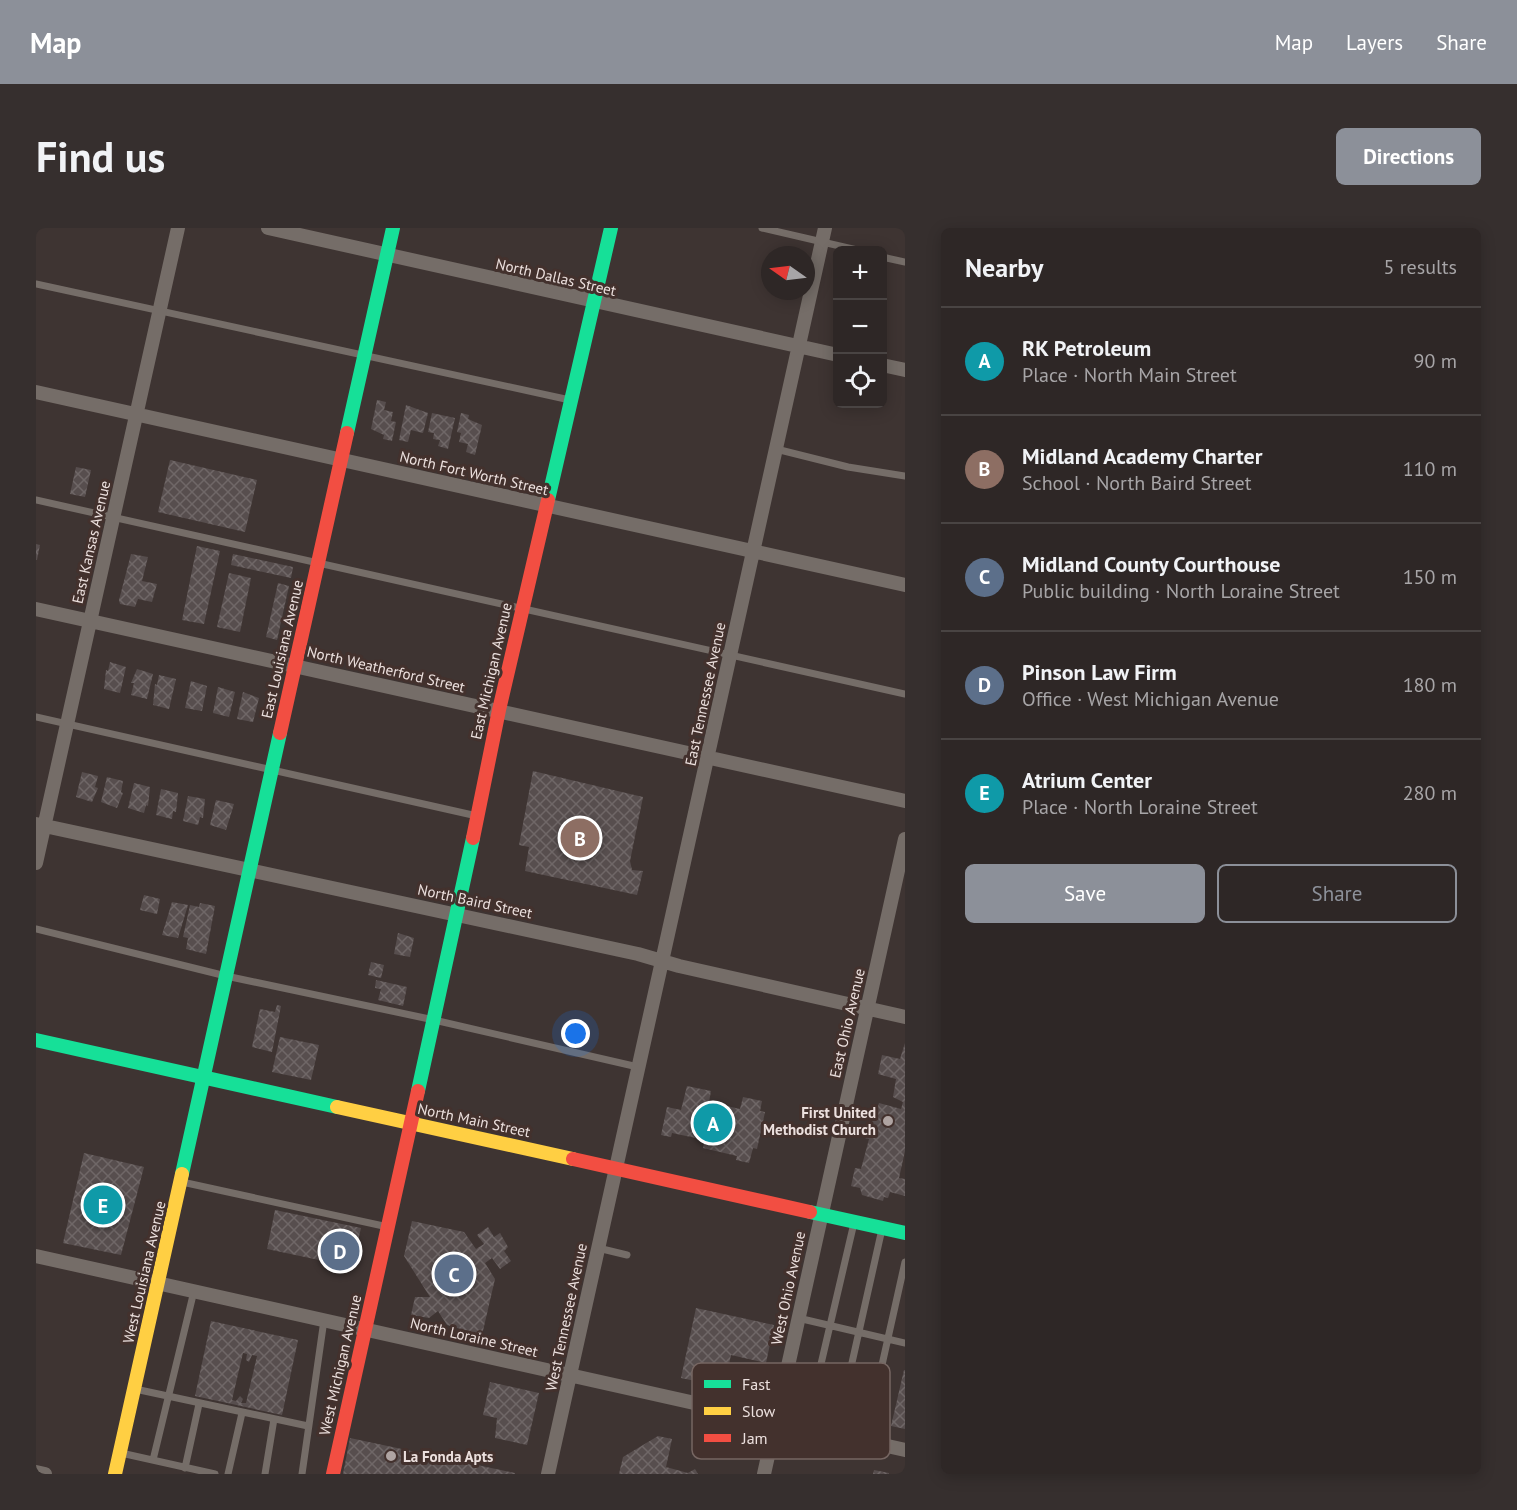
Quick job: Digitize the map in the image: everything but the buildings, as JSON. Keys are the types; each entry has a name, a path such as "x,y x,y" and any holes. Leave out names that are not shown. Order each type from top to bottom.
{"street":[{"name":"East Kansas Avenue","path":"36,862 40,825 67,724 178,228"},
{"name":"North Dallas Street","path":"268,228 833,354"},
{"name":"East Louisiana Avenue","path":"204,1077 393,228"},
{"name":"East Michigan Avenue","path":"411,1123 458,914 498,710 611,228"},
{"name":"East Tennessee Avenue","path":"616,1167 825,228"},
{"path":"887,366 905,370"},
{"name":"North Fort Worth Street","path":"36,392 905,585"},
{"name":"North Weatherford Street","path":"36,609 905,801"},
{"name":"North Baird Street","path":"40,825 458,914 905,1017"},
{"name":"East Ohio Avenue","path":"821,1214 905,839"},
{"name":"North Main Street","path":"36,1040 905,1233"},
{"name":"West Louisiana Avenue","path":"115,1474 204,1077"},
{"name":"West Michigan Avenue","path":"333,1474 411,1123"},
{"name":"West Tennessee Avenue","path":"548,1474 616,1167"},
{"name":"West Ohio Avenue","path":"788,1363 821,1214"},
{"name":"North Loraine Street","path":"36,1256 692,1402"},
{"name":"North Loraine Street","path":"890,1447 905,1450"},
{"name":"West Ohio Avenue","path":"764,1474 767,1459"},
{"path":"36,1472 45,1474"}],"lane":[{"path":"762,228 840,246"},
{"path":"887,257 905,262"},
{"path":"36,284 570,400"},
{"path":"776,449 849,467 905,476"},
{"path":"36,500 905,694"},
{"path":"36,717 477,816"},
{"path":"36,929 226,976 434,1020 638,1067"},
{"path":"180,1182 388,1227"},
{"path":"821,1363 854,1222"},
{"path":"851,1363 882,1228"},
{"path":"598,1248 627,1255"},
{"path":"883,1363 905,1262"},
{"path":"153,1460 195,1291"},
{"path":"798,1318 905,1343"},
{"path":"302,1474 324,1320"},
{"path":"134,1389 308,1426"},
{"path":"185,1468 199,1404"},
{"path":"228,1474 242,1413"},
{"path":"266,1474 274,1419"},
{"path":"120,1452 215,1474"}],"traffic: fast":[{"path":"347,433 393,228"},
{"path":"548,500 611,228"},
{"path":"182,1174 280,733"},
{"path":"418,1091 473,838"},
{"path":"36,1040 337,1107"},
{"path":"810,1212 905,1233"}],"traffic: slow":[{"path":"337,1107 573,1159"},
{"path":"115,1474 182,1174"}],"traffic: jam":[{"path":"280,733 347,433"},
{"path":"473,838 499,710 548,500"},
{"path":"333,1474 418,1091"},
{"path":"573,1159 810,1212"}],"place":[{"name":"Midland Academy Charter","path":"580,838"},
{"name":"First United Methodist Church","path":"888,1121"},
{"name":"RK Petroleum","path":"713,1123"},
{"name":"Atrium Center","path":"103,1205"},
{"name":"Pinson Law Firm","path":"340,1251"},
{"name":"Midland County Courthouse","path":"454,1274"},
{"name":"La Fonda Apts","path":"391,1456"}]}
